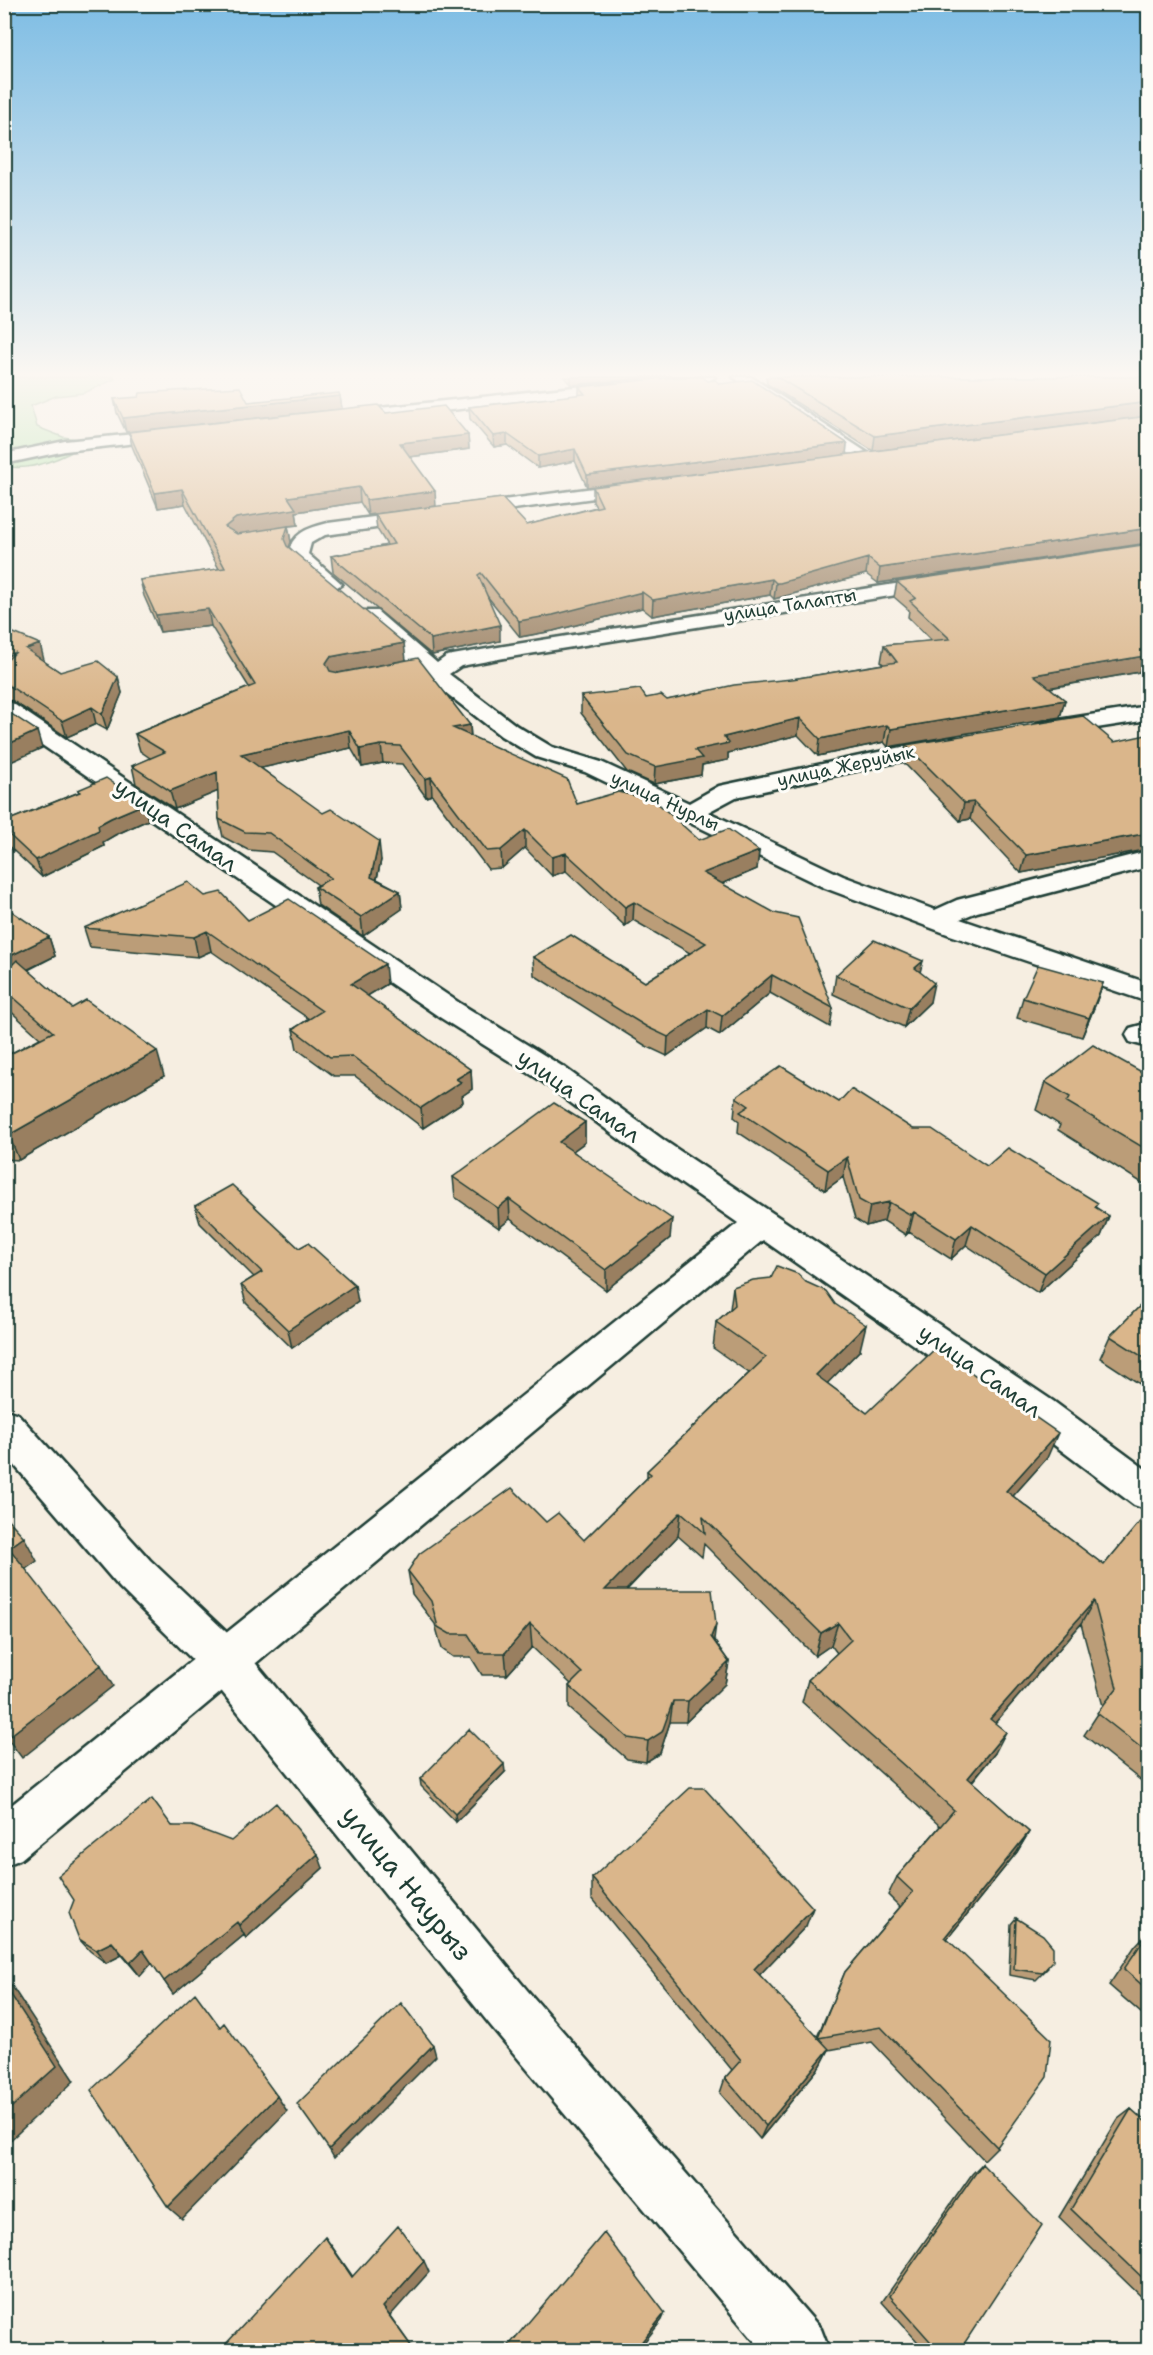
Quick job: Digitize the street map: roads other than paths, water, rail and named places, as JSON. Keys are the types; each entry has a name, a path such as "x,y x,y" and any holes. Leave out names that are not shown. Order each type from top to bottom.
{"street":[{"name":"улица Нурлы","path":"643,487 330,528 304,537 297,548 298,556 407,645 431,669 509,731 544,752 593,767 834,882 936,920 1149,993"},
{"path":"289,534 330,528"},
{"name":"улица Талапты","path":"398,670 431,669 454,661 504,652 953,581"},
{"name":"улица Самал","path":"4,708 451,1011 554,1075 654,1149 1039,1412 1149,1492"},
{"path":"1021,733 1149,713"},
{"name":"улица Жеруйык","path":"691,812 729,791 974,740"},
{"path":"936,920 967,906 1149,860"},
{"path":"4,1842 762,1222"},
{"name":"улица Наурыз","path":"4,1425 135,1574 226,1662 509,2008 801,2350"}]}
